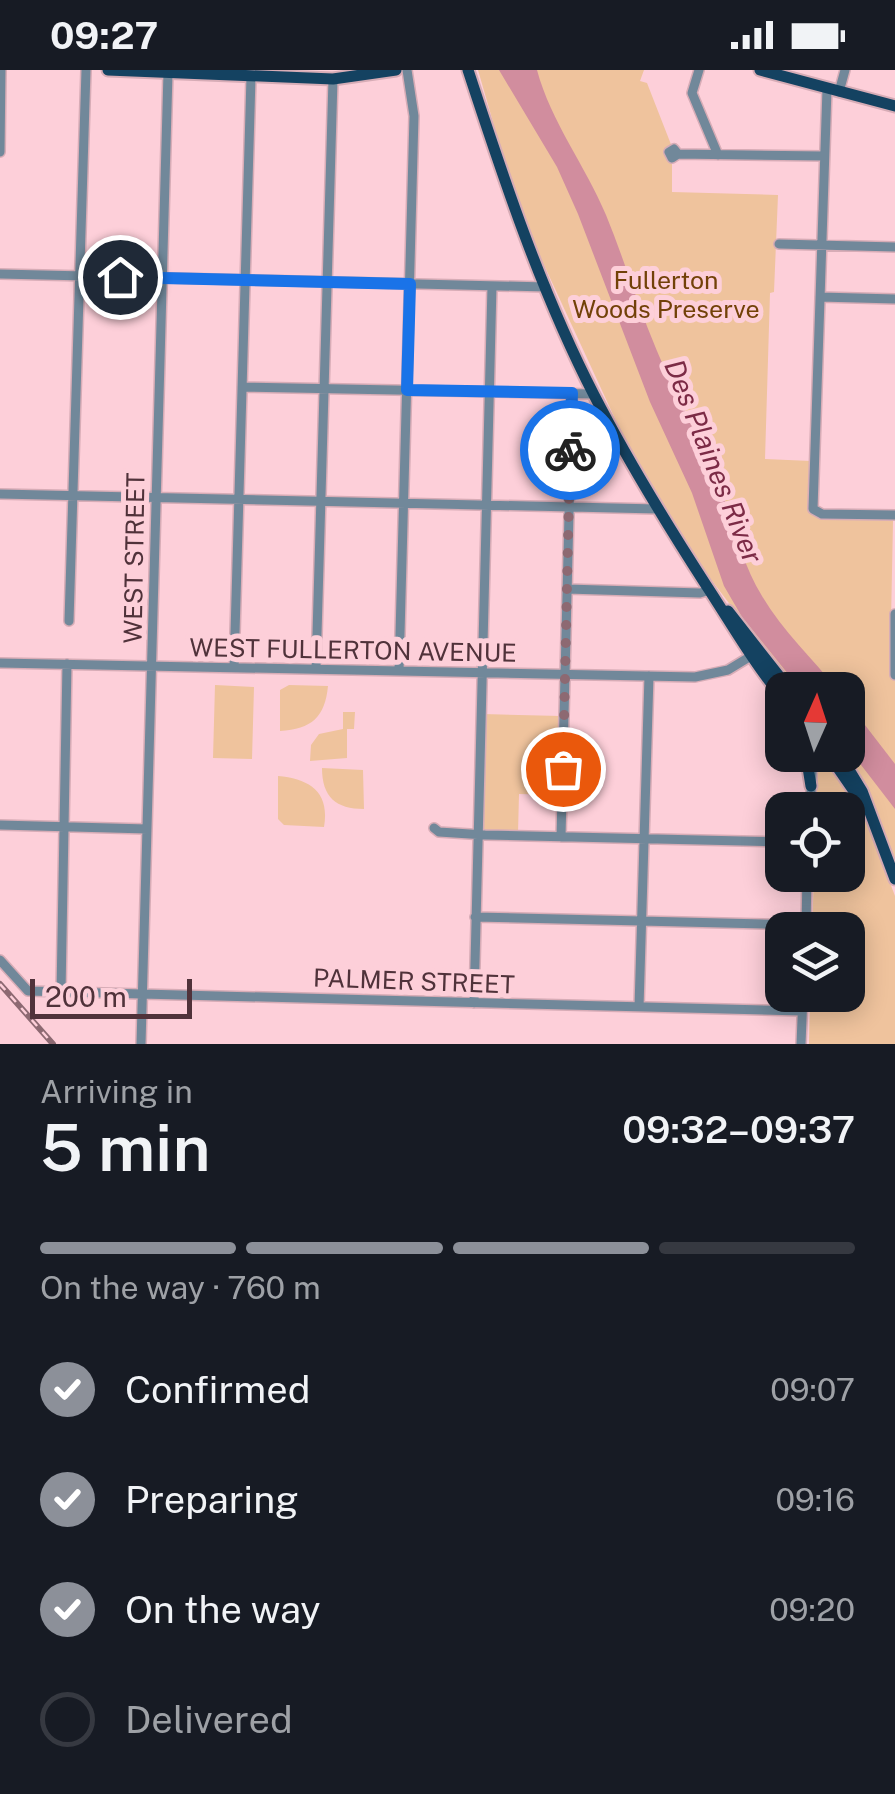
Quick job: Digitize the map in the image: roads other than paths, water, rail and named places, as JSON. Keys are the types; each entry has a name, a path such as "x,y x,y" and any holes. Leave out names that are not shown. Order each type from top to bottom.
{"main road":[{"path":"111,70 251,77 275,74 333,80 396,70"},
{"path":"468,70 546,287 594,394 658,509 766,672"},
{"path":"762,70 895,106"},
{"path":"755,654 772,672"},
{"path":"810,772 811,786"},
{"path":"842,772 857,792"},
{"path":"865,805 895,879"}],"street":[{"path":"0,152 1,70"},
{"path":"70,621 86,70"},
{"path":"399,671 414,116 406,70"},
{"path":"699,70 692,93 718,155"},
{"path":"844,70 833,90 824,156 814,511 895,516"},
{"name":"WEST STREET","path":"141,1044 168,73"},
{"path":"234,668 251,77"},
{"path":"316,669 333,80"},
{"path":"678,154 824,156"},
{"path":"779,244 895,247"},
{"path":"0,274 546,287"},
{"path":"474,1003 492,286"},
{"path":"820,297 895,299"},
{"path":"242,387 594,394"},
{"path":"561,837 572,393"},
{"path":"0,494 658,509"},
{"path":"567,590 711,592"},
{"path":"895,614 895,675"},
{"name":"WEST FULLERTON AVENUE","path":"0,663 710,676 755,654"},
{"path":"61,992 67,664"},
{"path":"639,1007 649,676"},
{"path":"811,786 811,792"},
{"path":"0,826 147,829"},
{"path":"434,828 438,832 765,842"},
{"path":"475,917 765,926"},
{"name":"PALMER STREET","path":"0,960 25,991 765,1011"},
{"path":"801,1044 802,1012"}],"railway":[{"path":"0,984 53,1044"}],"park label":[{"name":"Fullerton Woods Preserve","path":"666,294"}],"water label":[{"name":"Des Plaines River","path":"714,461"}]}
